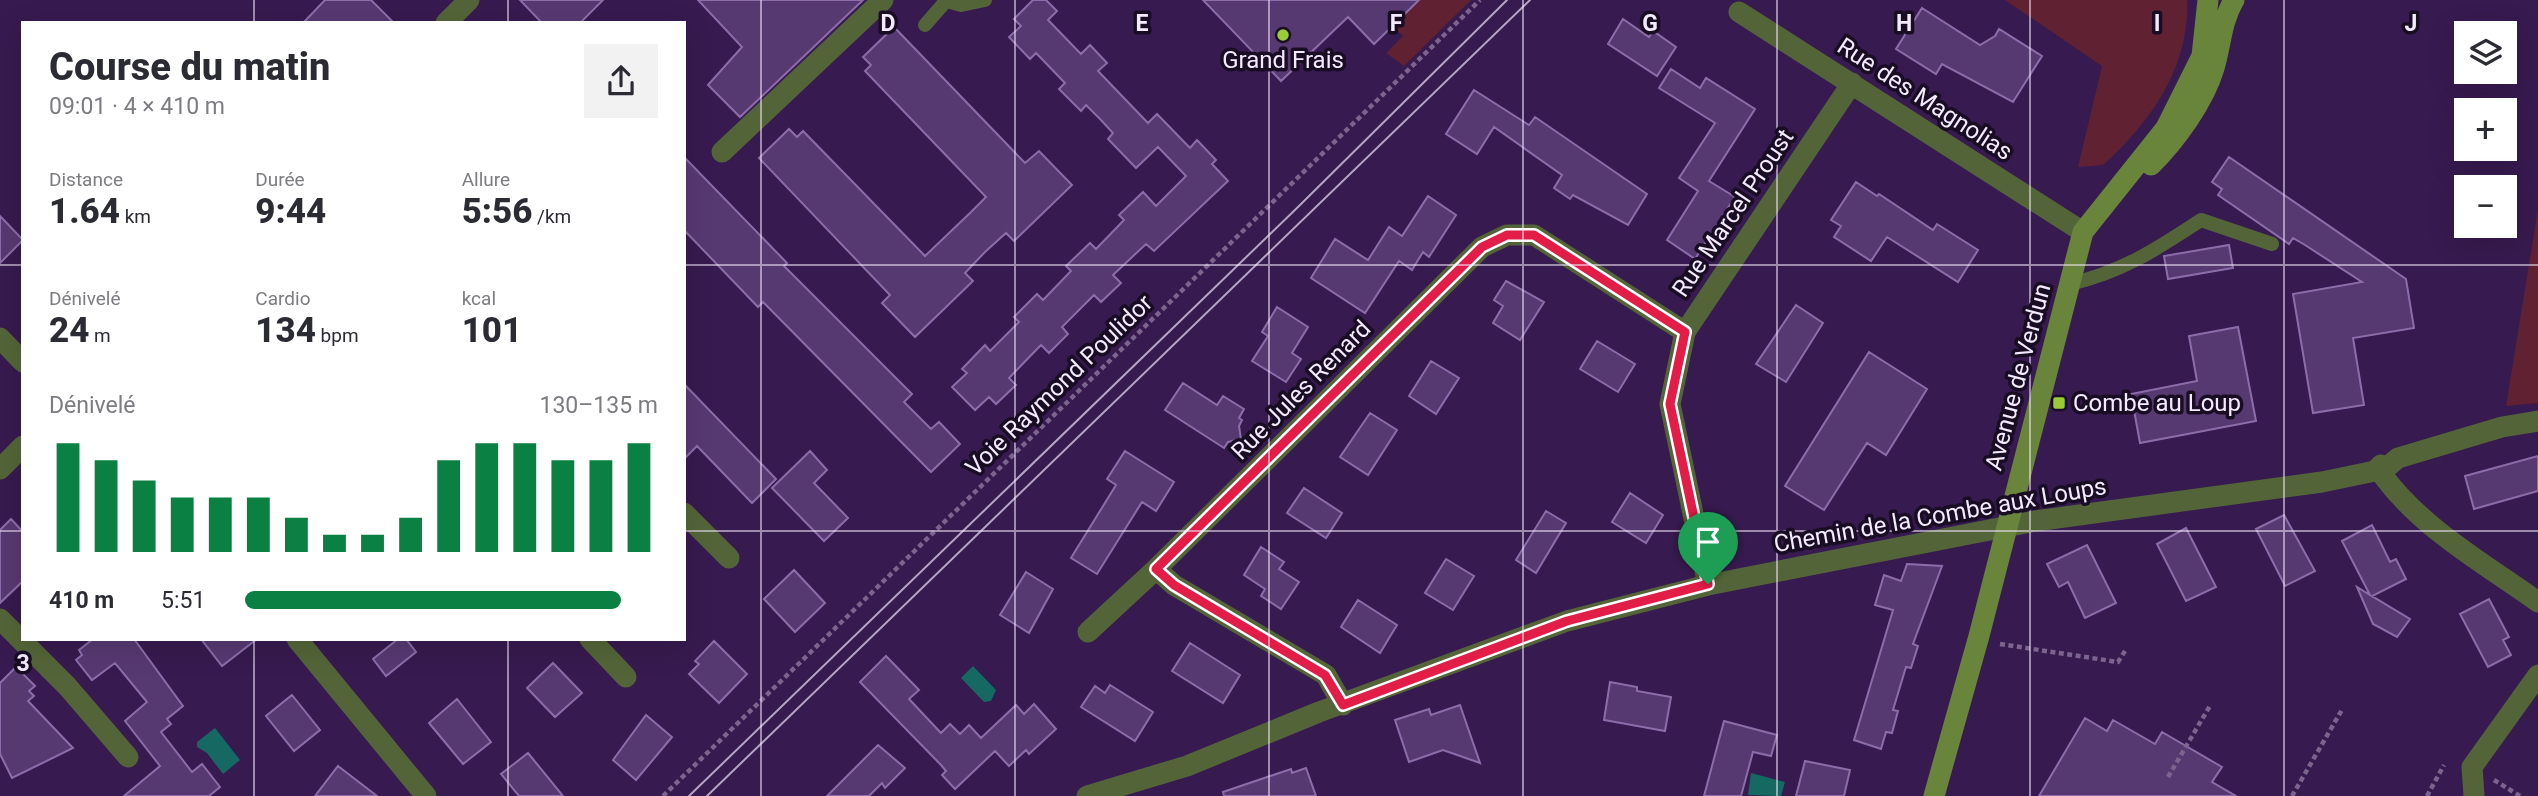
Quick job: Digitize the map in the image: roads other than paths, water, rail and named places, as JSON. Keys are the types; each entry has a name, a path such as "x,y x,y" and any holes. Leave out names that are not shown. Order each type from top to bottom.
{"main road":[{"name":"Avenue de Verdun","path":"1934,796 1979,636 2083,232 2166,128 2202,56 2208,0"},
{"path":"2102,207 2139,177 2176,140 2213,70 2224,16 2234,0"}],"street":[{"path":"448,21 469,0"},
{"path":"722,152 883,0"},
{"name":"Rue des Magnolias","path":"1739,12 2083,232"},
{"name":"Rue Marcel Proust","path":"1708,584 1670,404 1685,332 1852,83"},
{"name":"Rue Jules Renard","path":"1088,632 1156,569 1482,247 1507,235 1534,235 1685,332"},
{"path":"0,338 21,360"},
{"name":"Chemin de la Combe aux Loups","path":"1087,796 1187,766 1567,621 1708,584 2007,526 2382,472 2398,458 2502,426 2538,421"},
{"path":"0,469 21,448"},
{"path":"2382,472 2410,507 2434,528 2538,602"},
{"path":"686,515 729,558"},
{"path":"1156,569 1174,585 1325,675 1343,705"},
{"path":"0,620 21,641"},
{"path":"21,641 67,686 128,757"},
{"path":"299,641 426,796"},
{"path":"592,641 626,677"},
{"path":"2474,796 2472,767 2538,675"}],"lane":[{"path":"925,25 945,1 961,5 985,0"},
{"path":"2070,284 2106,276 2155,250 2201,220 2272,244"}],"tram line":[{"path":"689,796 1298,207 1507,0"},
{"path":"707,796 1530,0"}],"place":[{"name":"Grand Frais","path":"1283,35"},
{"name":"Combe au Loup","path":"2059,403"}]}
